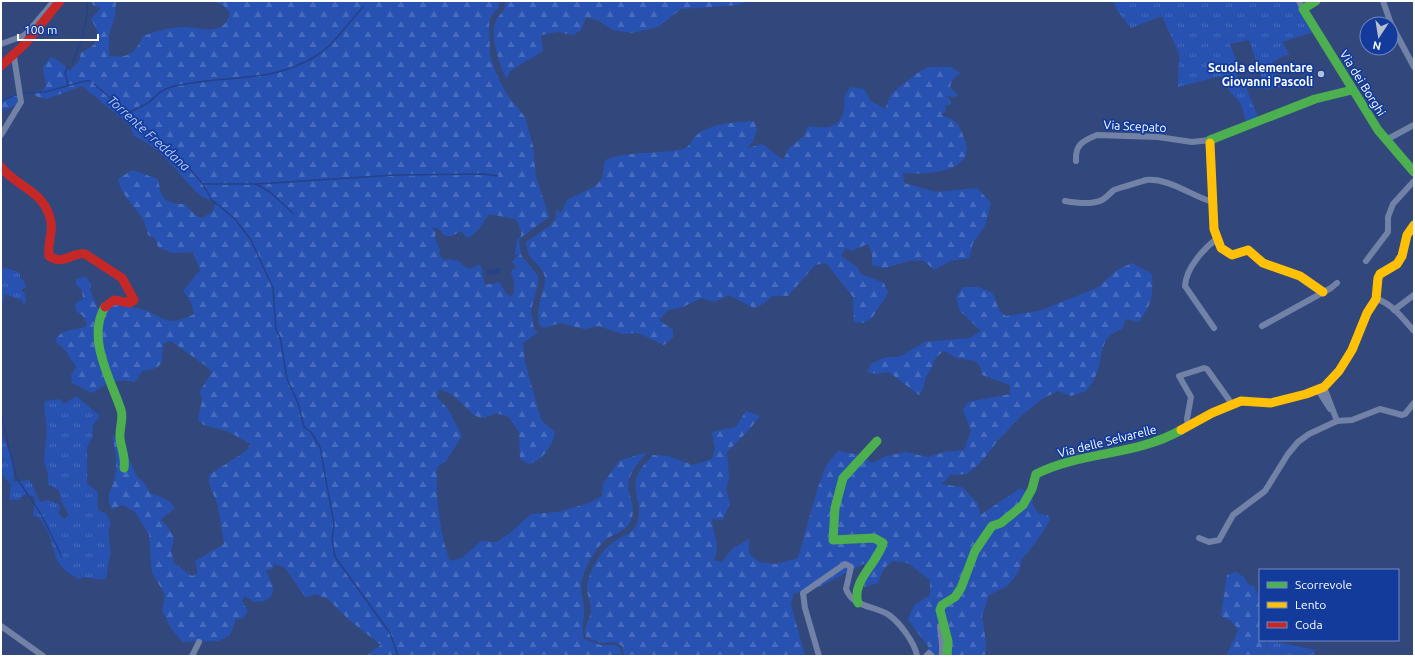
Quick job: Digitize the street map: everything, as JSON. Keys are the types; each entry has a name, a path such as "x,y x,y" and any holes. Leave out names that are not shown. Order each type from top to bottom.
{"street":[{"path":"1,44 23,36 28,32 54,1"},
{"path":"1,66 14,57 34,36 60,1"},
{"path":"1301,5 1316,1"},
{"path":"1383,1 1391,24 1414,67"},
{"name":"Via dei Borghi","path":"1301,5 1352,90 1386,140 1414,172"},
{"path":"1,135 19,108 21,94 14,57"},
{"path":"1323,292 1300,276 1263,264 1248,250 1232,255 1222,248 1213,223 1210,140 1315,99 1352,90"},
{"path":"1386,140 1414,125"},
{"name":"Via Scepato","path":"1076,161 1075,151 1077,146 1088,138 1097,135 1158,137 1192,142 1210,140"},
{"path":"1,167 8,175 28,187 36,196 49,217 52,225 49,256 52,259 66,259 72,258 79,253 84,254 122,278 132,294 134,300 130,303 114,300 106,305 97,328 106,374 122,412 120,437 125,462 124,468"},
{"path":"1066,201 1076,203 1103,200 1117,188 1146,180 1171,183 1202,199 1213,202"},
{"path":"1366,261 1388,232 1388,217 1393,204 1414,181"},
{"path":"1337,421 1321,388 1339,371 1352,350 1367,313 1376,299 1378,278 1380,274 1397,264 1402,256 1407,235 1414,225"},
{"path":"1214,328 1185,286 1185,280 1196,262 1218,238"},
{"path":"1262,326 1323,292 1337,282"},
{"path":"1394,310 1414,295"},
{"path":"1376,299 1381,300 1394,310 1414,331"},
{"path":"1188,427 1187,419 1191,397 1179,376 1204,368 1207,369 1232,404"},
{"name":"Via delle Selvarelle","path":"940,610 942,605 954,597 961,588 975,551 992,526 1001,523 1023,505 1032,489 1035,476 1038,472 1097,454 1117,453 1168,438 1212,413 1241,401 1271,403 1321,388"},
{"path":"1199,538 1210,542 1219,540 1234,515 1265,491 1288,454 1298,442 1308,434 1337,421 1352,420 1380,409 1402,415 1405,414 1414,403"},
{"path":"858,603 856,599 856,588 880,554 883,543 874,538 833,540 832,525 835,508 842,489 843,478 877,441"},
{"path":"819,656 805,608 803,592 839,567 849,564 851,570 846,590 852,601 889,615 900,626 913,646 917,656"},
{"path":"940,610 939,615 942,656"},
{"path":"940,610 948,641 947,656"},
{"path":"1,626 43,656"},
{"path":"192,656 199,642"},
{"path":"926,656 929,653 932,656"}],"green space":[{"path":"91,1 116,1 115,15 109,34 109,56 122,56 130,54 134,51 143,36 159,31 186,27 212,29 223,25 227,21 230,13 223,5 213,1 499,1 499,7 489,21 490,55 496,73 507,95 525,117 533,146 536,177 549,217 519,239 521,255 538,276 538,284 531,310 534,329 538,332 523,343 525,362 541,420 555,432 552,442 546,452 538,460 529,464 520,459 519,432 509,417 496,413 484,418 475,416 453,395 439,389 437,397 448,409 462,436 446,461 437,467 438,503 443,538 450,561 462,558 481,541 496,542 509,534 531,514 558,512 589,503 602,496 603,484 619,461 647,452 633,470 629,481 628,486 633,510 632,518 622,531 604,541 596,551 583,575 581,587 584,609 584,639 601,645 615,645 620,648 622,656 366,656 381,645 348,619 328,599 315,594 306,598 285,568 274,564 273,568 266,571 273,586 272,595 265,601 254,602 245,596 242,601 248,611 243,618 236,619 230,635 219,641 182,642 171,628 162,610 165,595 152,572 149,534 135,512 123,505 112,509 110,504 109,496 116,471 115,451 112,435 116,438 128,456 136,475 145,484 150,493 168,500 175,508 160,520 167,526 174,538 171,551 174,563 192,576 198,573 195,561 224,544 218,506 209,483 209,475 246,451 251,444 227,431 204,425 198,420 202,399 200,391 212,372 171,341 164,343 160,365 150,370 142,371 135,382 122,380 112,382 92,393 72,383 71,374 76,368 75,364 55,339 63,332 85,327 87,324 82,315 76,311 75,304 83,299 82,290 76,285 76,279 86,277 91,284 90,290 98,309 108,308 115,303 137,308 170,321 184,319 194,314 190,300 183,291 200,270 193,252 173,253 158,247 155,238 148,235 144,221 123,192 118,179 132,170 158,179 162,195 165,199 172,203 185,204 195,215 202,218 212,212 216,202 199,194 162,154 144,141 134,136 130,125 82,86 47,99 35,96 34,91 42,91 46,86 43,67 51,57 59,61 70,71 79,61 81,53 94,45 98,32 91,19 101,8 93,5","holes":["489,214 516,219 521,231 521,236 517,239 515,255 518,255 512,262 516,269 512,269 511,274 514,285 512,296 507,295 499,282 485,285 481,266 478,265 471,269 466,268 459,261 445,259 444,261 439,254 440,250 435,238 436,232 432,228 438,228 445,236 452,236 461,231 469,238 479,229"]},
{"path":"505,1 748,1 738,5 681,9 658,27 631,33 613,30 597,20 586,17 581,30 573,35 558,32 541,35 543,51 510,71 507,79 498,58 494,41 495,25 504,9"},
{"path":"1113,1 1296,1 1314,32 1282,42 1289,54 1272,62 1280,87 1266,90 1249,40 1230,44 1238,64 1233,65 1241,86 1245,85 1259,119 1247,124 1241,104 1227,88 1220,76 1178,87 1179,54 1162,16 1131,28 1119,13"},
{"path":"928,67 951,67 960,73 952,80 950,87 957,94 956,97 947,96 951,102 949,105 945,105 946,110 941,115 953,120 960,128 967,150 964,159 957,165 947,169 924,173 903,173 904,183 936,192 977,188 991,203 985,226 973,243 969,258 950,261 934,270 923,260 909,261 885,268 872,265 872,254 868,244 851,251 846,248 841,256 857,267 861,274 884,283 888,293 872,318 863,323 854,322 853,297 826,263 815,265 788,296 772,296 763,304 754,308 729,295 714,302 701,298 683,307 668,310 659,320 673,330 673,337 664,345 638,333 622,334 599,326 584,329 560,323 544,328 540,326 538,311 545,279 540,267 531,258 526,242 551,225 556,218 556,210 561,213 567,200 594,187 602,179 605,160 624,155 683,149 698,134 710,127 754,121 757,130 753,141 747,148 763,144 783,160 789,148 804,136 808,126 826,127 833,126 837,123 844,111 844,96 851,87 864,89 871,101 885,109 891,94 916,74"},
{"path":"12,95 17,96 17,104 6,110 1,110 1,99 10,98"},
{"path":"1132,263 1152,274 1151,300 1146,311 1138,322 1126,319 1122,329 1109,336 1103,348 1096,375 1086,391 1071,396 1058,391 1042,399 1022,415 999,439 982,461 967,474 951,475 941,484 962,487 978,504 980,515 1021,488 1033,499 1032,504 1039,514 1048,515 1050,520 1036,542 1022,559 1018,573 1007,586 989,595 982,616 986,642 985,656 927,656 928,646 908,620 914,605 930,595 930,580 908,563 892,561 883,570 878,583 864,587 865,579 885,542 836,540 834,525 844,482 864,458 872,463 887,456 905,452 928,457 945,452 964,450 971,431 963,410 968,402 1010,394 1010,385 982,375 981,368 976,361 957,358 944,351 936,357 926,377 923,389 919,395 889,372 877,374 867,372 872,363 887,357 899,357 925,342 970,338 981,331 960,311 956,297 963,287 978,287 993,293 999,310 1006,316 1039,311 1097,288 1117,270"},
{"path":"1,268 11,269 12,271 17,271 20,274 20,278 24,281 26,287 21,290 25,294 26,302 24,304 21,300 4,294 4,300 1,305"},
{"path":"76,396 100,416 93,425 92,438 87,447 87,483 98,493 97,504 99,511 106,513 111,524 109,527 110,550 106,579 79,579 67,572 59,564 46,528 39,517 33,516 35,497 26,494 18,500 9,500 11,485 1,473 1,464 5,459 1,458 1,434 7,445 13,463 13,482 30,480 40,502 48,500 60,505 59,514 64,519 69,515 61,501 59,490 48,484 48,474 44,461 47,431 44,404 46,401 60,399 64,404"},
{"path":"746,411 760,416 748,431 727,452 729,478 726,489 730,503 723,520 712,519 717,544 714,560 722,562 732,549 749,539 749,553 759,562 776,564 798,558 817,490 827,464 838,451 855,454 861,457 842,477 831,539 866,539 882,543 864,574 865,563 821,586 793,594 791,604 805,656 624,656 622,646 615,642 601,643 586,637 585,630 591,611 587,587 590,574 596,561 605,550 615,541 630,533 636,525 639,506 636,483 638,474 642,468 653,455 668,456 693,465 712,459 715,449 712,432 736,427"},
{"path":"1236,572 1244,577 1248,584 1254,586 1259,596 1259,641 1267,641 1265,656 1227,656 1238,629 1231,621 1221,616 1227,575"},
{"path":"1268,641 1315,650 1314,656 1265,656"}],"shaded area":[{"path":"497,268 500,269 499,273 487,275 487,270"}],"waterway":[{"path":"72,63 81,41 87,17 87,1"},
{"path":"127,114 146,104 168,88 206,81 243,78 280,72 298,65 316,56 329,46 363,7"},
{"path":"68,67 65,72 68,86"},
{"name":"Torrente Freddana","path":"22,93 45,92 90,81"},
{"name":"Torrente Freddana","path":"94,84 175,153 203,184 211,199 235,219 251,240 273,288 276,329 280,337 287,379 298,403 304,427 311,432 320,447 334,524 332,540 335,557 390,633 398,656"},
{"name":"Torrente Freddana","path":"1,101 18,94"},
{"path":"203,184 256,184 396,175 484,174 498,176"},
{"path":"256,184 270,192 294,214"},
{"path":"1,413 16,477 41,514 62,557"}],"traffic: fast":[{"path":"1316,1 1303,9 1378,130 1414,172"},
{"path":"1210,143 1210,140 1315,99 1352,90"},
{"path":"105,307 100,319 98,332 99,345 102,359 122,413 120,438 124,457 124,468"},
{"path":"947,656 948,641 940,610 942,605 955,597 961,588 975,551 992,526 1001,523 1023,505 1032,489 1036,474 1072,461 1146,445 1181,430"},
{"path":"858,603 858,587 876,558 883,543 874,538 833,540 835,508 843,478 877,441"}],"traffic: slow":[{"path":"1210,143 1214,229 1221,248 1232,255 1248,250 1263,263 1300,276 1323,292"},
{"path":"1181,430 1212,413 1241,401 1271,403 1306,394 1324,387 1339,371 1352,350 1367,313 1376,299 1378,278 1380,274 1397,264 1402,256 1407,235 1414,225"}],"traffic: jam":[{"path":"1,66 25,44 60,1"},
{"path":"1,167 14,180 36,196 48,211 51,222 49,256 59,260 85,254 122,278 134,300 130,303 114,300 105,307"}],"place":[{"name":"Scuola elementare Giovanni Pascoli","path":"1321,74"}]}
